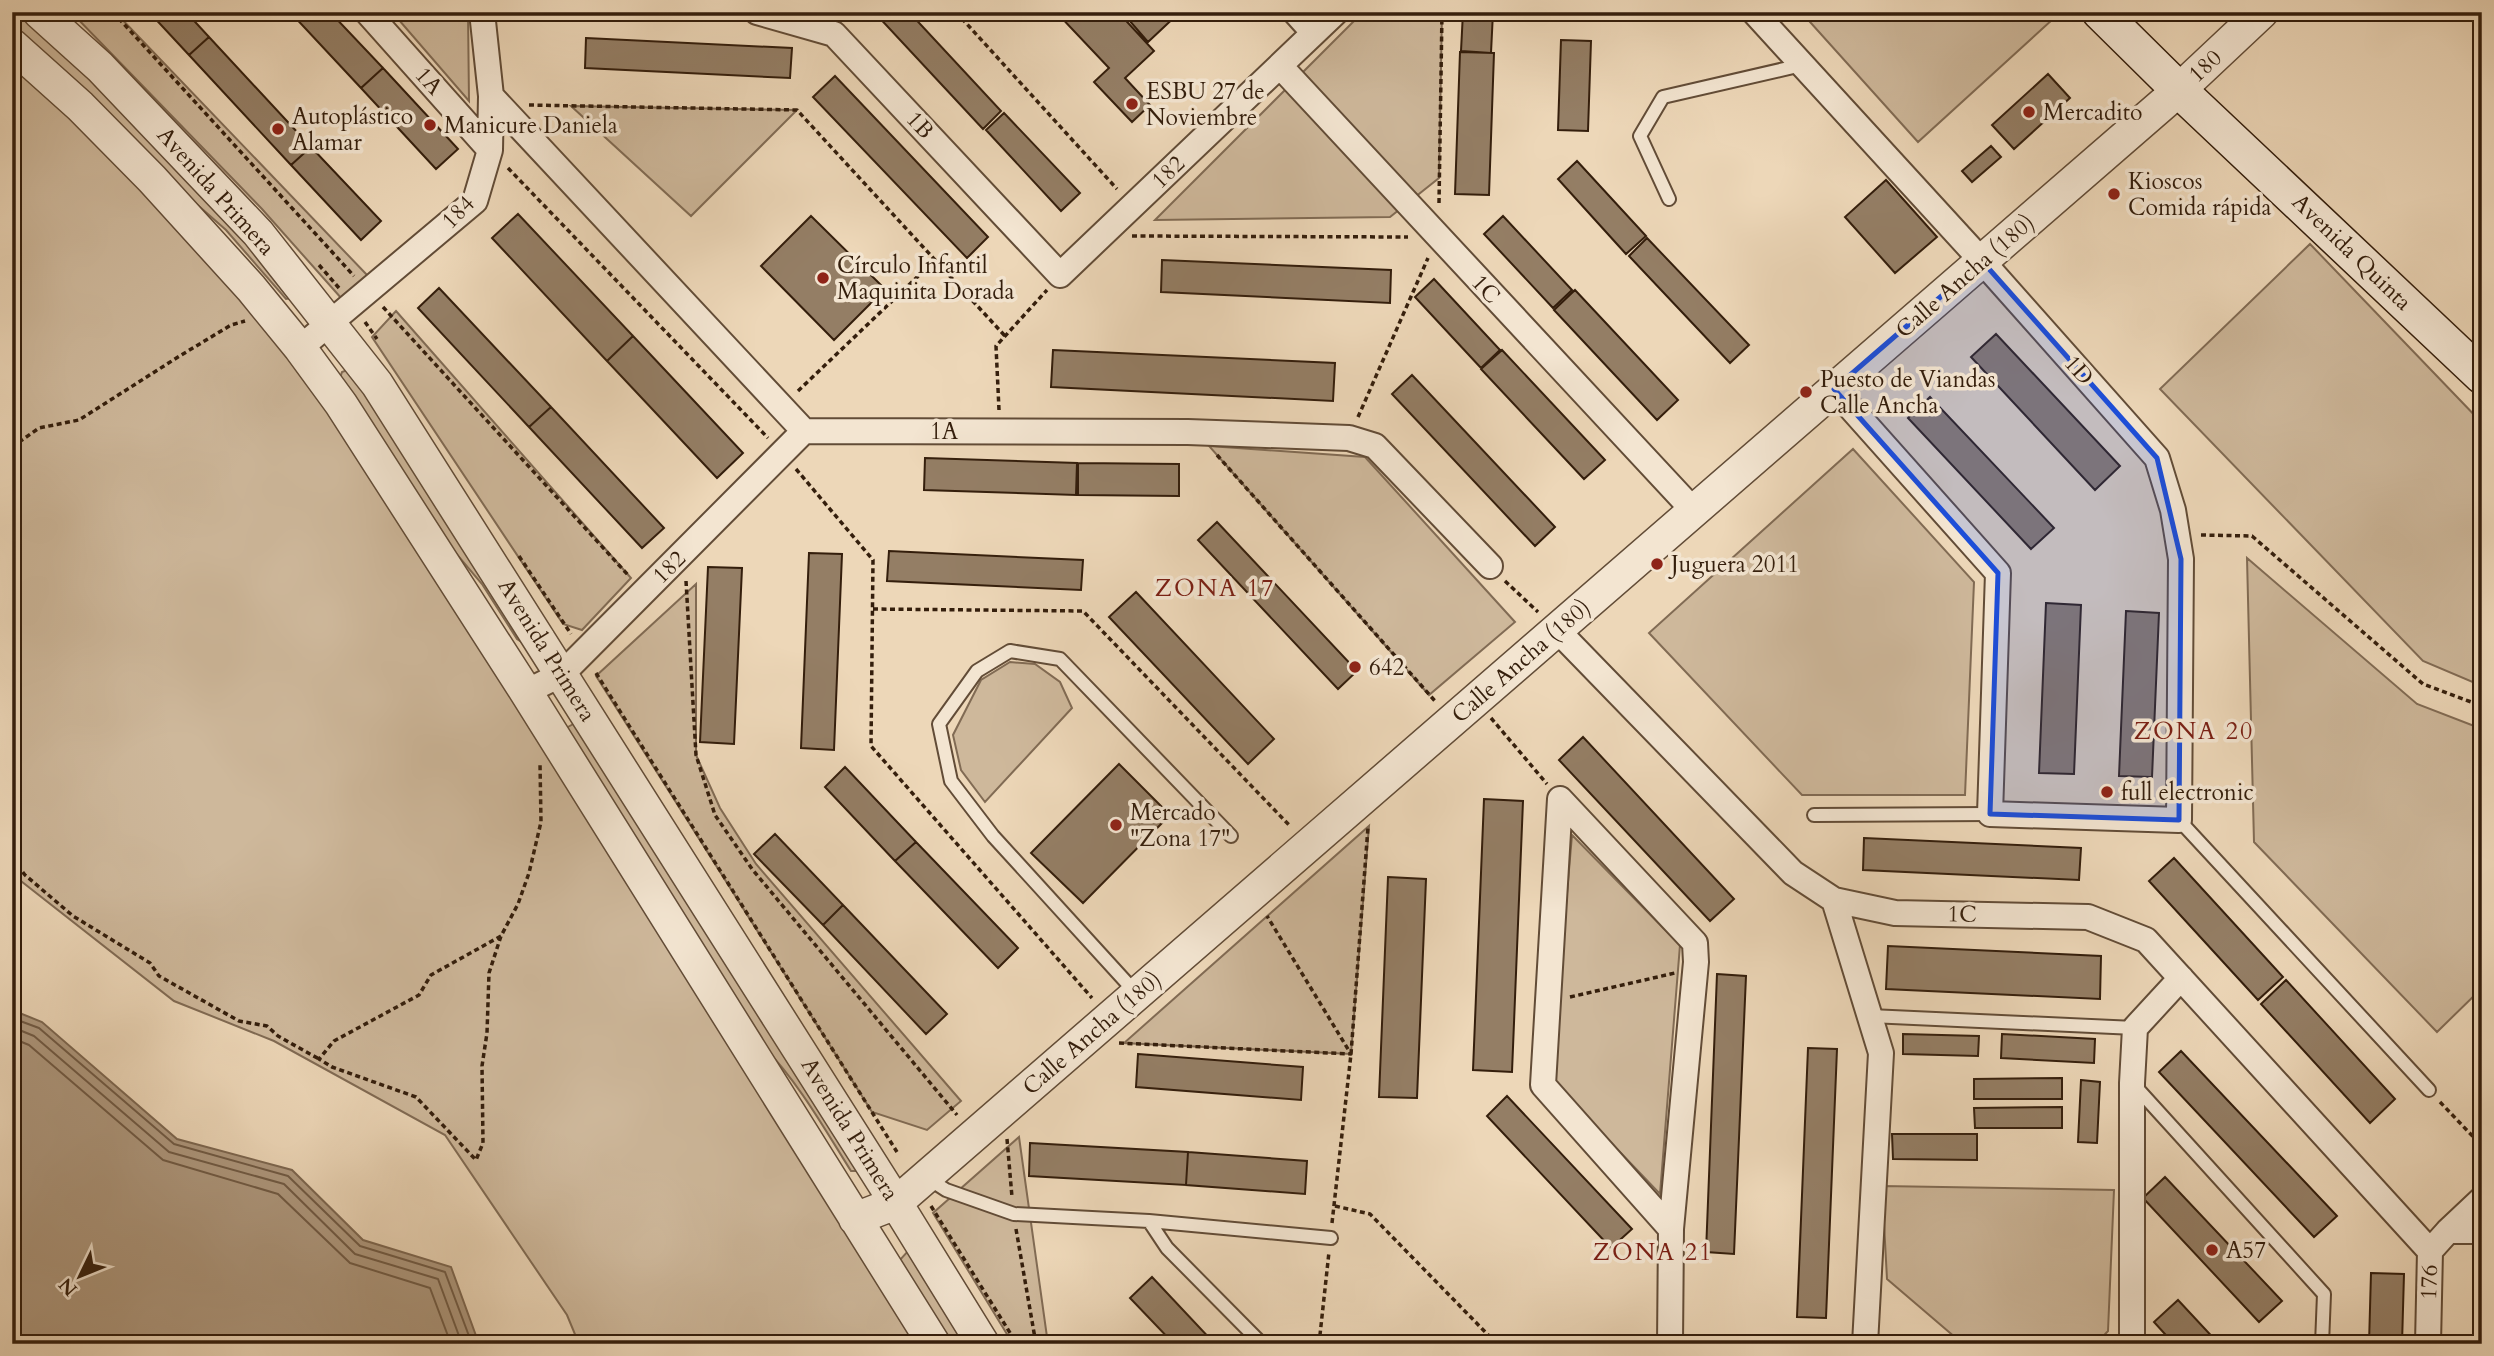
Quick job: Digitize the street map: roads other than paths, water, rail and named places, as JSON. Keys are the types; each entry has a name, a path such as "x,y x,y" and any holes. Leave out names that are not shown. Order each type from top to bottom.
{"main road":[{"name":"Avenida Quinta","path":"2100,12 2482,376"}],"street":[{"name":"Avenida Primera","path":"39,12 100,67 258,233 331,324 390,404 897,1203 983,1344"},
{"name":"1A","path":"367,12 490,149"},
{"name":"184","path":"300,348 475,201 490,149 496,100 482,12"},
{"name":"1B","path":"757,12 834,34 1060,275"},
{"path":"1295,12 1314,33"},
{"name":"182","path":"1060,275 1336,12"},
{"name":"1D","path":"1754,12 1982,261 2157,458 2173,510 2181,559 2179,820"},
{"name":"180","path":"2179,90 2262,12"},
{"name":"Avenida Primera","path":"12,45 80,106 152,180 271,313 341,404 526,692 934,1344"},
{"name":"1C","path":"1280,66 1693,511"},
{"name":"Calle Ancha (180)","path":"855,1219 897,1203 2179,90"},
{"path":"496,100 804,431"},
{"path":"1834,389 1998,573 1990,814 2179,820"},
{"name":"1A","path":"804,431 1188,432 1349,438 1375,446 1490,566"},
{"name":"182","path":"526,692 562,674 804,431"},
{"name":"1C","path":"1557,630 1793,873 1834,900 1895,913 2088,917 2146,940 2430,1251"},
{"path":"1670,1344 1671,1229 1695,943 1560,799 1543,1085 1671,1229"},
{"path":"1834,900 1881,1054 1865,1344"},
{"path":"2132,1344 2132,1083 2135,1028 2181,978"},
{"name":"176","path":"2427,1344 2430,1251 2482,1199"},
{"path":"2448,1231 2482,1231"}],"lane":[{"path":"1669,199 1640,136 1663,97 1802,65"},
{"path":"1137,994 993,836 951,781 939,724 977,671 1010,651 1060,659 1231,836"},
{"path":"1814,815 1990,814"},
{"path":"2179,820 2429,1090"},
{"path":"1870,1016 2135,1028"},
{"path":"2132,1083 2324,1294 2322,1344"},
{"path":"926,1177 946,1191 1014,1214 1149,1221 1331,1238"},
{"path":"1149,1221 1167,1248 1262,1344"}],"water":[{"path":"12,1010 42,1022 177,1139 292,1170 363,1240 451,1267 479,1344 12,1344"}],"place":[{"name":"ESBU 27 de Noviembre","path":"1132,104"},
{"name":"Mercadito","path":"2029,112"},
{"name":"Manicure Daniela","path":"430,125"},
{"name":"Autoplástico Alamar","path":"278,129"},
{"name":"Kioscos Comida rápida","path":"2114,194"},
{"name":"Círculo Infantil Maquinita Dorada","path":"823,278"},
{"name":"Puesto de Viandas Calle Ancha","path":"1806,392"},
{"name":"Juguera 2011","path":"1657,564"},
{"name":"642","path":"1355,667"},
{"name":"full electronic","path":"2107,792"},
{"name":"Mercado \"Zona 17\"","path":"1116,825"},
{"name":"A57","path":"2212,1250"}],"district":[{"name":"ZONA 17","path":"1215,588"},
{"name":"ZONA 20","path":"2194,731"},
{"name":"ZONA 21","path":"1653,1252"}]}
